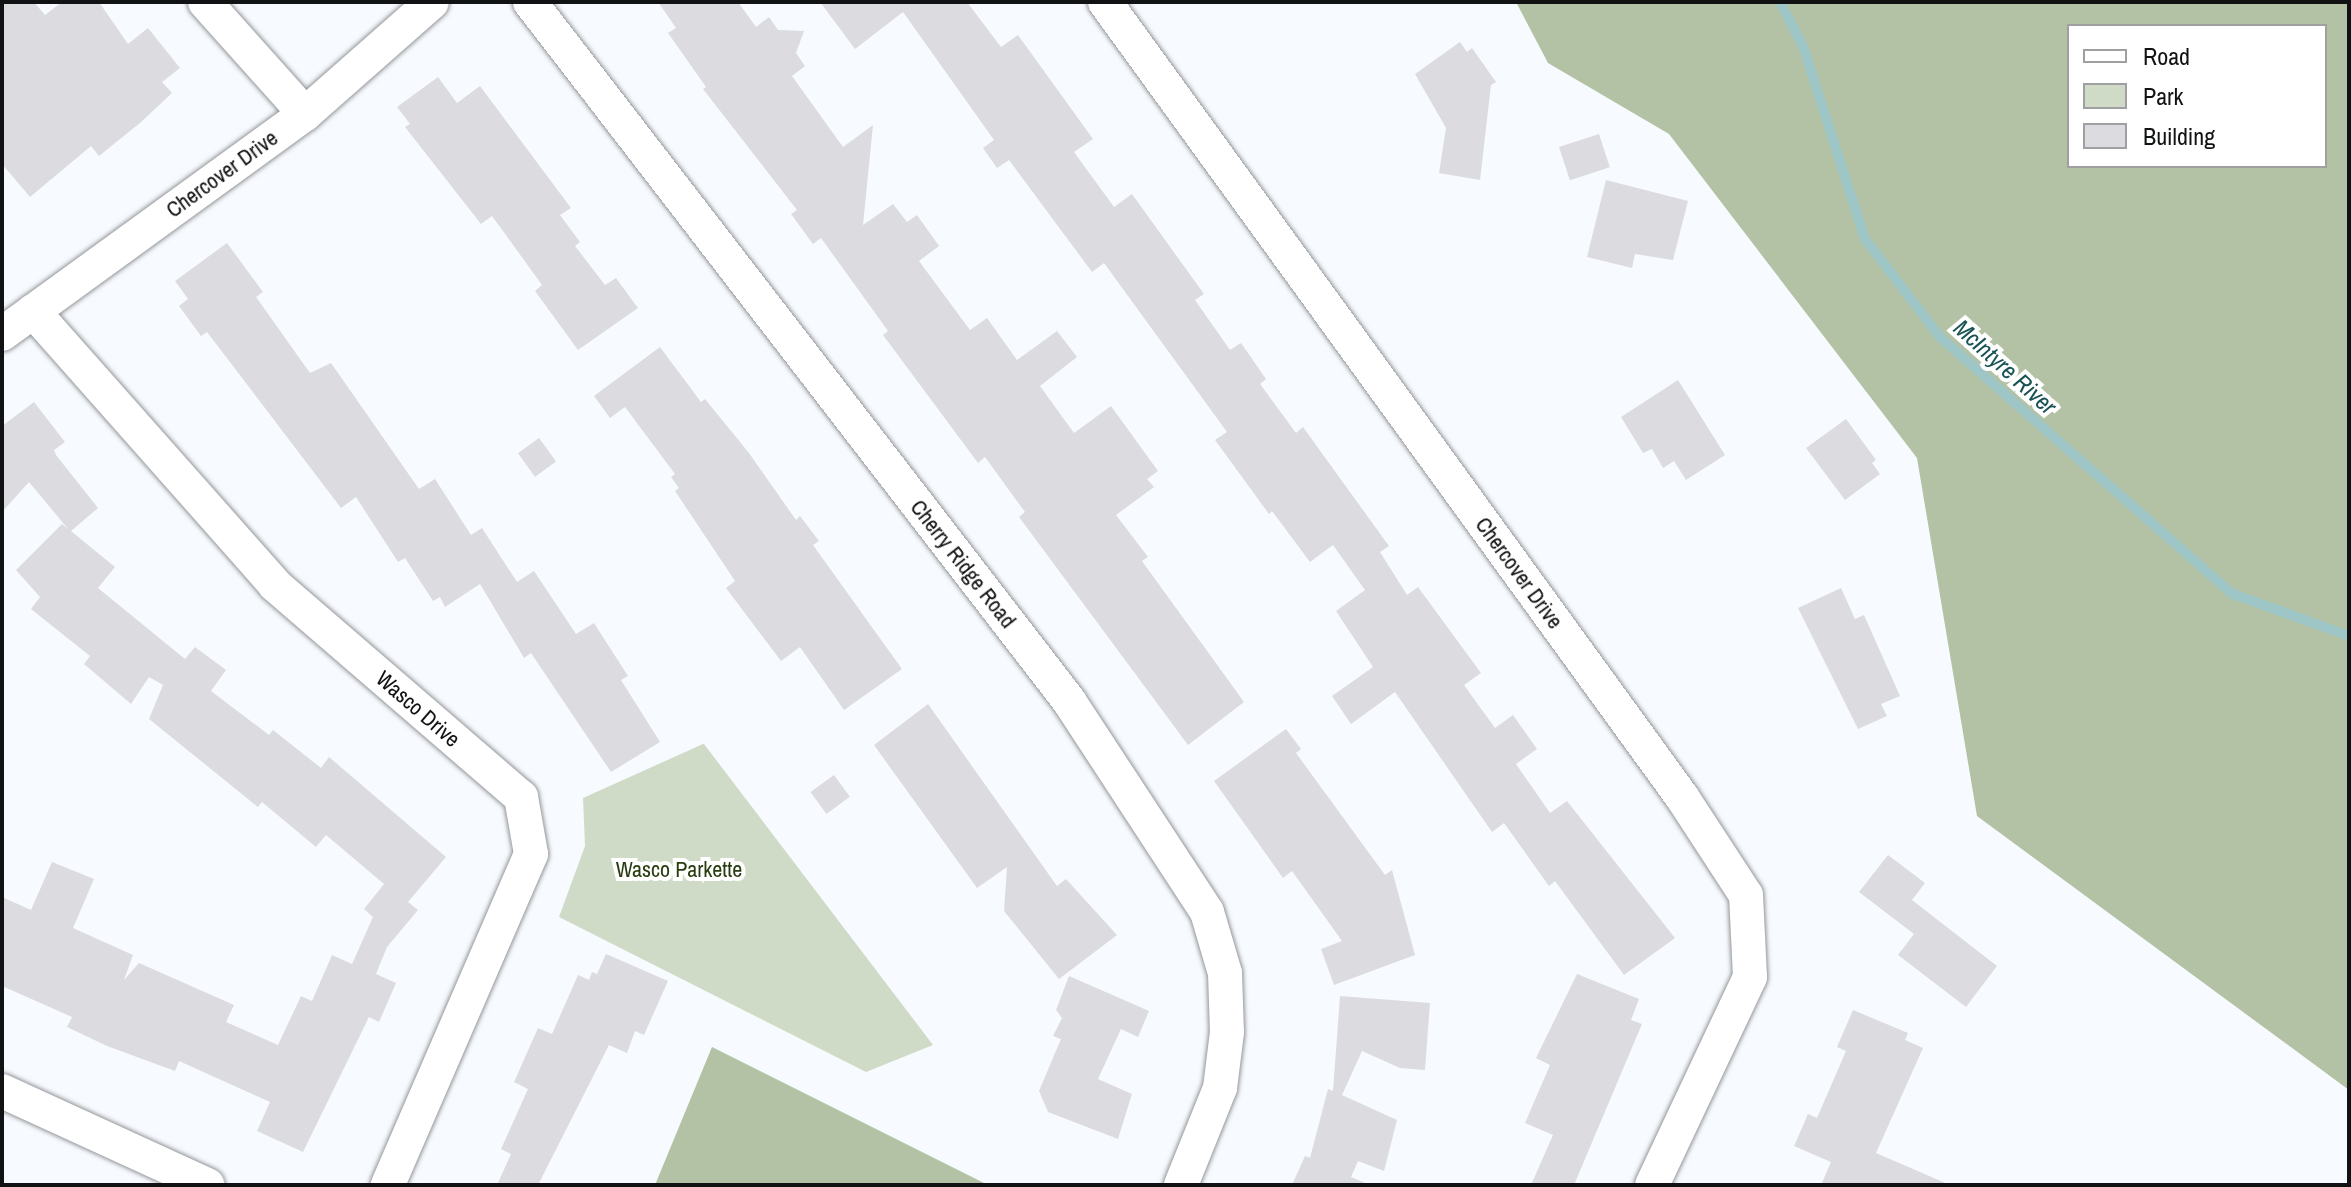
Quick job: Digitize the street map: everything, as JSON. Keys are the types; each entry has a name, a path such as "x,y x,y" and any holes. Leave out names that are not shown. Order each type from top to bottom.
{"street":[{"path":"205,2 305,114"},
{"name":"Chercover Drive","path":"2,334 305,114 432,2"},
{"name":"Cherry Ridge Road","path":"530,2 1069,701 1207,912 1225,973 1227,1032 1220,1088 1181,1185"},
{"name":"Chercover Drive","path":"1105,2 1672,784 1746,895 1750,977 1652,1185"},
{"name":"Wasco Drive","path":"33,311 275,585 521,797 531,854 388,1185"},
{"path":"2,1091 207,1185"}],"green space":[{"path":"1516,2 2349,2 2349,1090 1977,816 1917,458 1669,134 1548,63"},
{"name":"Wasco Parkette","path":"704,744 933,1045 866,1072 559,917 585,846 583,798"},
{"path":"712,1047 988,1185 655,1185"}],"building":[{"path":"2,2 34,2 45,15 62,2 99,2 128,44 148,28 180,68 162,82 172,93 140,123 99,156 91,146 30,197 2,164"},
{"path":"658,2 738,2 756,27 769,17 778,30 804,31 796,53 805,66 792,76 843,147 873,125 863,225 893,204 907,222 917,215 939,246 919,261 970,330 987,318 1017,360 1057,331 1077,357 1040,386 1074,433 1111,406 1158,471 1147,479 1154,487 1116,515 1148,557 1142,561 1244,702 1188,745 1019,517 1025,512 985,457 978,463 883,335 888,331 821,238 813,244 791,214 797,210 703,89 706,87 668,33 676,28"},
{"path":"820,2 967,2 1001,47 1018,35 1093,139 1074,152 1114,207 1132,194 1204,294 1195,300 1230,350 1241,343 1266,379 1260,384 1296,433 1303,427 1389,546 1380,552 1407,595 1418,587 1481,673 1464,685 1495,728 1513,715 1537,749 1516,764 1550,813 1567,801 1675,938 1624,975 1555,881 1549,886 1504,823 1492,832 1395,692 1351,724 1332,696 1373,667 1336,611 1365,590 1333,545 1310,562 1272,511 1269,514 1215,440 1227,432 1104,263 1092,272 1009,160 997,168 983,148 994,140 903,12 855,49"},
{"path":"1460,42 1467,52 1472,48 1496,82 1491,85 1480,180 1439,173 1446,128 1415,74"},
{"path":"438,77 457,103 480,86 571,208 560,215 580,242 575,246 605,285 616,278 638,308 578,350 535,291 542,285 492,216 481,224 405,127 410,124 397,107"},
{"path":"1599,134 1610,167 1570,180 1559,147"},
{"path":"1606,180 1688,201 1673,260 1635,254 1632,268 1587,257"},
{"path":"227,243 263,292 256,297 310,373 331,363 419,489 435,479 471,535 482,528 517,582 534,571 576,634 594,623 628,676 621,680 660,742 611,772 531,653 524,658 480,584 445,607 440,597 433,601 405,558 398,562 356,497 341,508 207,332 201,336 179,306 188,299 175,281"},
{"path":"660,347 701,402 705,399 749,453 796,520 800,516 819,541 813,545 902,669 844,710 800,647 781,661 726,588 735,581 675,491 679,488 671,477 675,474 625,407 610,418 594,396"},
{"path":"1678,380 1725,455 1686,480 1674,461 1663,468 1652,449 1643,453 1621,417"},
{"path":"34,402 65,442 54,450 56,455 98,508 71,531 115,567 98,588 185,659 195,647 226,670 211,691 269,735 273,730 321,768 329,757 446,857 408,902 418,910 387,947 376,974 396,983 379,1022 369,1017 303,1152 257,1131 270,1102 179,1061 175,1071 107,1046 67,1027 72,1017 2,986 2,897 31,910 52,862 94,879 73,928 133,955 124,980 139,963 234,1005 226,1022 278,1045 301,996 312,1001 332,955 352,964 373,917 364,909 384,884 326,835 316,847 262,802 258,807 149,719 163,685 149,677 131,704 84,664 90,656 31,609 40,597 16,570 62,524 68,529 29,482 2,512 2,426"},
{"path":"1846,419 1876,460 1872,463 1880,474 1845,500 1806,448"},
{"path":"539,438 556,461 535,477 518,453"},
{"path":"1841,588 1855,619 1864,615 1900,696 1881,704 1887,716 1858,729 1798,608"},
{"path":"928,704 1057,886 1066,879 1117,935 1059,979 1004,911 1007,867 977,888 874,745"},
{"path":"1286,729 1301,749 1296,753 1385,875 1392,870 1415,955 1334,985 1321,949 1342,941 1292,871 1283,878 1214,781"},
{"path":"834,775 850,797 826,814 811,792"},
{"path":"1888,855 1925,883 1912,900 1997,966 1966,1007 1898,955 1914,934 1859,892"},
{"path":"606,954 668,981 644,1035 635,1031 627,1053 609,1045 538,1185 497,1185 511,1154 501,1149 528,1089 514,1082 538,1028 552,1034 578,975 589,980 592,972 597,974"},
{"path":"1577,974 1639,999 1631,1020 1642,1024 1574,1185 1531,1185 1553,1135 1525,1123 1550,1065 1536,1058"},
{"path":"1069,976 1149,1011 1138,1037 1121,1029 1098,1079 1132,1094 1118,1139 1048,1112 1039,1091 1061,1039 1053,1036 1062,1018 1056,1010"},
{"path":"1340,996 1430,1003 1425,1070 1400,1068 1362,1051 1342,1095 1397,1120 1384,1171 1358,1161 1351,1177 1370,1185 1292,1185 1305,1156 1310,1158 1328,1089 1333,1091"},
{"path":"1853,1010 1908,1033 1905,1040 1923,1048 1876,1153 1950,1185 1821,1185 1831,1162 1794,1146 1808,1114 1817,1118 1846,1051 1837,1047"}],"waterway":[{"name":"McIntyre River","path":"1780,2 1803,46 1865,239 1940,337 2233,594 2349,636"}]}
